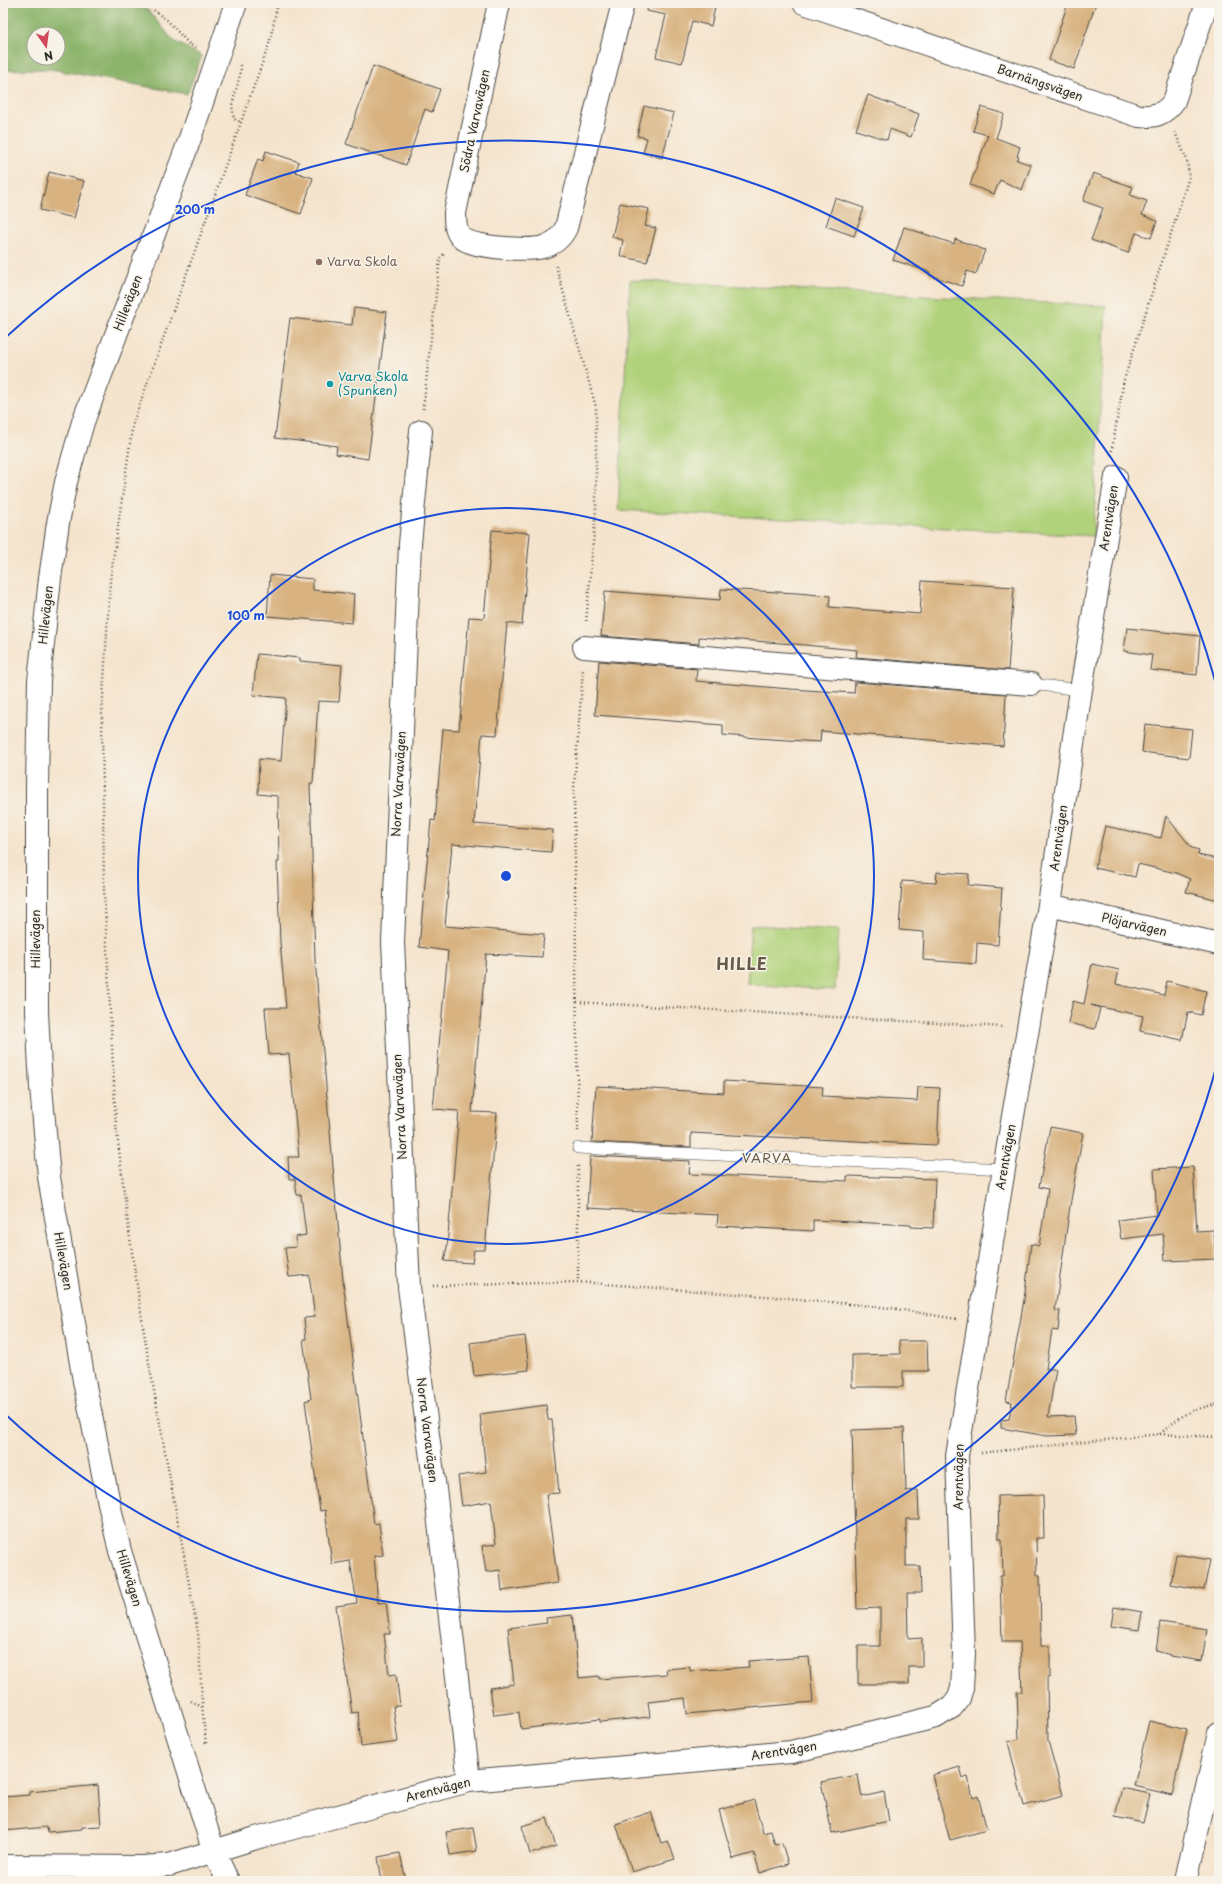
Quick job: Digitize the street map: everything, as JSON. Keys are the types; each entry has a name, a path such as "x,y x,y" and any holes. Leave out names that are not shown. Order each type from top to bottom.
{"street":[{"name":"Hillevägen","path":"228,1881 214,1852 120,1551 111,1515 84,1381 49,1177 40,1087 37,1012 37,786 39,681 50,578 66,482 83,422 187,147 236,3"},
{"name":"Södra Varvavägen","path":"461,238 455,225 455,213 499,3"},
{"path":"461,238 478,245 529,249 550,244 560,237 566,228 623,3"},
{"name":"Barnängsvägen","path":"804,3 1139,116 1154,116 1164,112"},
{"path":"1164,112 1170,106 1177,92 1207,3"},
{"name":"Norra Varvavägen","path":"421,431 410,544 393,908 393,950 409,1287 436,1497 468,1781"},
{"name":"Arentvägen","path":"3,1866 143,1867 169,1865 256,1838 468,1781 791,1752 936,1717 952,1707 959,1698 962,1688 964,1654 957,1456 978,1322 1049,905 1081,690 1116,477"},
{"path":"584,647 1031,684"},
{"name":"Plöjarvägen","path":"1049,905 1219,944"},
{"path":"1186,1881 1219,1733"}],"lane":[{"path":"1031,684 1081,690"},
{"path":"578,1148 1004,1169"}],"path":[{"path":"208,1750 202,1707 198,1633 147,1352 129,1232 116,1125 104,890 102,714 110,581 133,423 269,44 278,3"},
{"path":"1116,477 1108,476 1124,380 1189,177 1187,160 1180,140 1164,112"},
{"path":"421,431 440,258 461,238"},
{"path":"550,244 596,407 596,509 574,788 577,1002 578,1282"},
{"path":"577,1002 1028,1028"},
{"path":"409,1287 578,1282 778,1297 884,1307 978,1322"},
{"path":"1160,1434 1183,1415 1219,1404"},
{"path":"957,1456 1160,1434 1219,1437"},
{"path":"188,1700 202,1707"}],"green space":[{"path":"3,3 124,3 148,10 174,41 202,56 187,94 50,69 3,70"},
{"path":"630,280 1106,306 1093,536 618,510"},
{"path":"751,925 839,930 835,990 747,984"}],"building":[{"path":"648,3 697,3 715,7 711,26 692,21 682,63 656,57 666,15 647,11"},
{"path":"1068,3 1096,3 1074,69 1049,60"},
{"path":"373,66 440,89 432,112 425,109 406,165 346,144"},
{"path":"868,95 919,114 911,137 890,129 887,140 856,130"},
{"path":"644,106 674,113 662,158 643,153 647,138 637,136"},
{"path":"981,107 1004,114 996,138 1020,147 1017,156 1019,157 1017,160 1031,165 1022,190 1000,180 994,194 970,185 988,135 973,131"},
{"path":"266,151 299,162 295,172 313,178 301,214 245,195 258,159 263,161"},
{"path":"49,172 84,181 74,218 40,210"},
{"path":"1093,173 1133,187 1130,195 1147,201 1142,215 1157,221 1151,238 1136,233 1128,253 1091,240 1103,208 1083,201"},
{"path":"835,198 864,208 854,236 826,226"},
{"path":"620,203 649,209 645,226 656,228 647,262 620,256 623,240 612,237"},
{"path":"904,227 954,244 955,239 985,250 976,274 967,271 962,286 929,275 930,272 893,260"},
{"name":"Varva Skola (Spunken)","path":"354,308 387,312 368,459 336,454 337,446 275,438 290,318 352,325"},
{"path":"492,530 530,533 522,625 507,623 497,735 482,734 474,824 553,830 551,852 452,844 445,926 544,934 542,957 486,954 472,1112 497,1113 485,1250 474,1250 472,1263 444,1261 447,1247 459,1111 433,1109 448,951 419,947 431,820 435,821 443,729 459,730 469,617 484,618"},
{"path":"270,575 313,579 313,590 354,594 352,623 267,616"},
{"path":"922,581 1014,587 1008,670 856,657 857,650 794,644 699,637 699,644 601,636 605,591 720,600 721,589 797,593 830,596 829,607 920,614"},
{"path":"1127,628 1200,636 1197,675 1150,670 1152,655 1124,651"},
{"path":"257,654 300,658 300,661 342,665 339,702 318,701 313,783 310,783 315,960 343,1281 374,1524 379,1523 383,1555 374,1556 378,1603 386,1602 390,1634 384,1634 389,1675 396,1674 400,1706 393,1706 398,1742 361,1747 358,1712 352,1713 336,1606 357,1603 350,1561 332,1564 325,1510 320,1511 305,1401 311,1399 303,1339 306,1339 304,1318 315,1317 309,1275 289,1277 285,1248 296,1247 295,1237 306,1235 301,1195 297,1195 295,1179 289,1179 288,1157 299,1157 289,1054 269,1055 265,1008 286,1008 280,942 277,862 279,862 278,796 258,794 259,759 281,761 286,698 253,695"},
{"path":"599,661 697,669 696,681 790,689 854,693 855,682 1006,694 1003,746 821,731 820,742 756,738 723,735 723,725 595,715"},
{"path":"1145,724 1192,729 1189,758 1142,752"},
{"path":"1166,816 1192,848 1199,850 1198,855 1217,859 1216,864 1219,865 1219,900 1186,892 1190,879 1176,873 1138,864 1135,877 1095,868 1105,826 1161,838"},
{"path":"937,872 969,874 968,885 1002,888 998,945 977,943 976,964 923,960 924,932 899,930 902,881 936,883"},
{"path":"1092,964 1119,970 1116,984 1164,995 1167,981 1206,991 1201,1015 1188,1012 1182,1040 1140,1031 1143,1016 1091,1005 1100,1008 1095,1029 1068,1023 1073,1001 1084,1004"},
{"path":"724,1081 823,1087 822,1096 917,1101 918,1087 940,1088 937,1145 691,1133 691,1147 592,1142 596,1086 724,1093"},
{"path":"1050,1127 1083,1133 1070,1206 1055,1310 1060,1311 1058,1331 1052,1330 1046,1369 1056,1369 1048,1417 1074,1416 1076,1435 1047,1436 1001,1428 1001,1420 1009,1419 1012,1402 1006,1401 1024,1300 1031,1244 1039,1246 1048,1189 1039,1187"},
{"path":"590,1157 690,1161 689,1174 847,1181 847,1176 935,1179 933,1228 911,1227 911,1225 813,1220 813,1231 717,1226 718,1215 587,1208"},
{"path":"1193,1167 1197,1231 1214,1230 1216,1259 1165,1261 1163,1234 1121,1239 1118,1220 1157,1215 1154,1169"},
{"path":"525,1336 529,1370 474,1376 470,1343"},
{"path":"899,1341 927,1341 928,1371 903,1371 903,1387 852,1387 852,1355 900,1354"},
{"path":"546,1405 548,1420 552,1420 559,1493 546,1494 558,1583 502,1591 500,1570 486,1572 482,1546 496,1544 491,1501 462,1506 458,1476 486,1472 480,1414"},
{"path":"904,1428 906,1491 918,1490 919,1519 906,1519 906,1566 920,1566 921,1593 907,1593 908,1639 922,1638 922,1667 909,1667 909,1684 858,1684 858,1646 880,1646 880,1608 857,1609 852,1430"},
{"path":"1043,1495 1044,1538 1036,1538 1037,1575 1040,1575 1041,1646 1050,1646 1050,1677 1047,1678 1048,1741 1063,1795 1024,1806 1008,1742 1019,1739 1017,1692 1022,1692 1020,1642 1002,1642 1000,1576 1003,1576 1002,1539 999,1539 998,1496"},
{"path":"1176,1554 1210,1560 1204,1590 1171,1584"},
{"path":"1114,1607 1142,1612 1139,1630 1111,1626"},
{"path":"572,1615 579,1678 599,1676 599,1679 667,1674 666,1669 690,1667 690,1671 749,1667 748,1661 809,1657 813,1702 687,1714 685,1698 648,1702 650,1717 600,1722 600,1719 521,1729 519,1712 494,1715 490,1688 514,1684 508,1628 547,1623 546,1618"},
{"path":"1160,1622 1207,1629 1202,1661 1171,1656 1156,1651"},
{"path":"1149,1721 1187,1730 1172,1795 1134,1786"},
{"path":"960,1767 963,1778 968,1777 973,1798 978,1796 987,1830 950,1840 932,1775"},
{"path":"858,1775 862,1797 884,1792 889,1821 832,1833 821,1782"},
{"path":"98,1785 101,1826 48,1832 47,1827 3,1831 3,1797 30,1795 30,1792"},
{"path":"1122,1788 1150,1794 1143,1823 1115,1817"},
{"path":"754,1800 763,1833 771,1831 775,1845 782,1843 788,1864 760,1873 754,1853 733,1859 719,1810"},
{"path":"651,1812 661,1843 668,1841 675,1859 632,1872 616,1824"},
{"path":"547,1818 556,1846 530,1854 522,1826"},
{"path":"473,1828 477,1851 450,1855 446,1832"},
{"path":"400,1853 406,1881 382,1881 378,1857"}],"place":[{"name":"Varva Skola","path":"319,262"},
{"name":"Varva Skola (Spunken)","path":"330,384"}],"district":[{"name":"HILLE","path":"742,964"},
{"name":"VARVA","path":"767,1158"}]}
